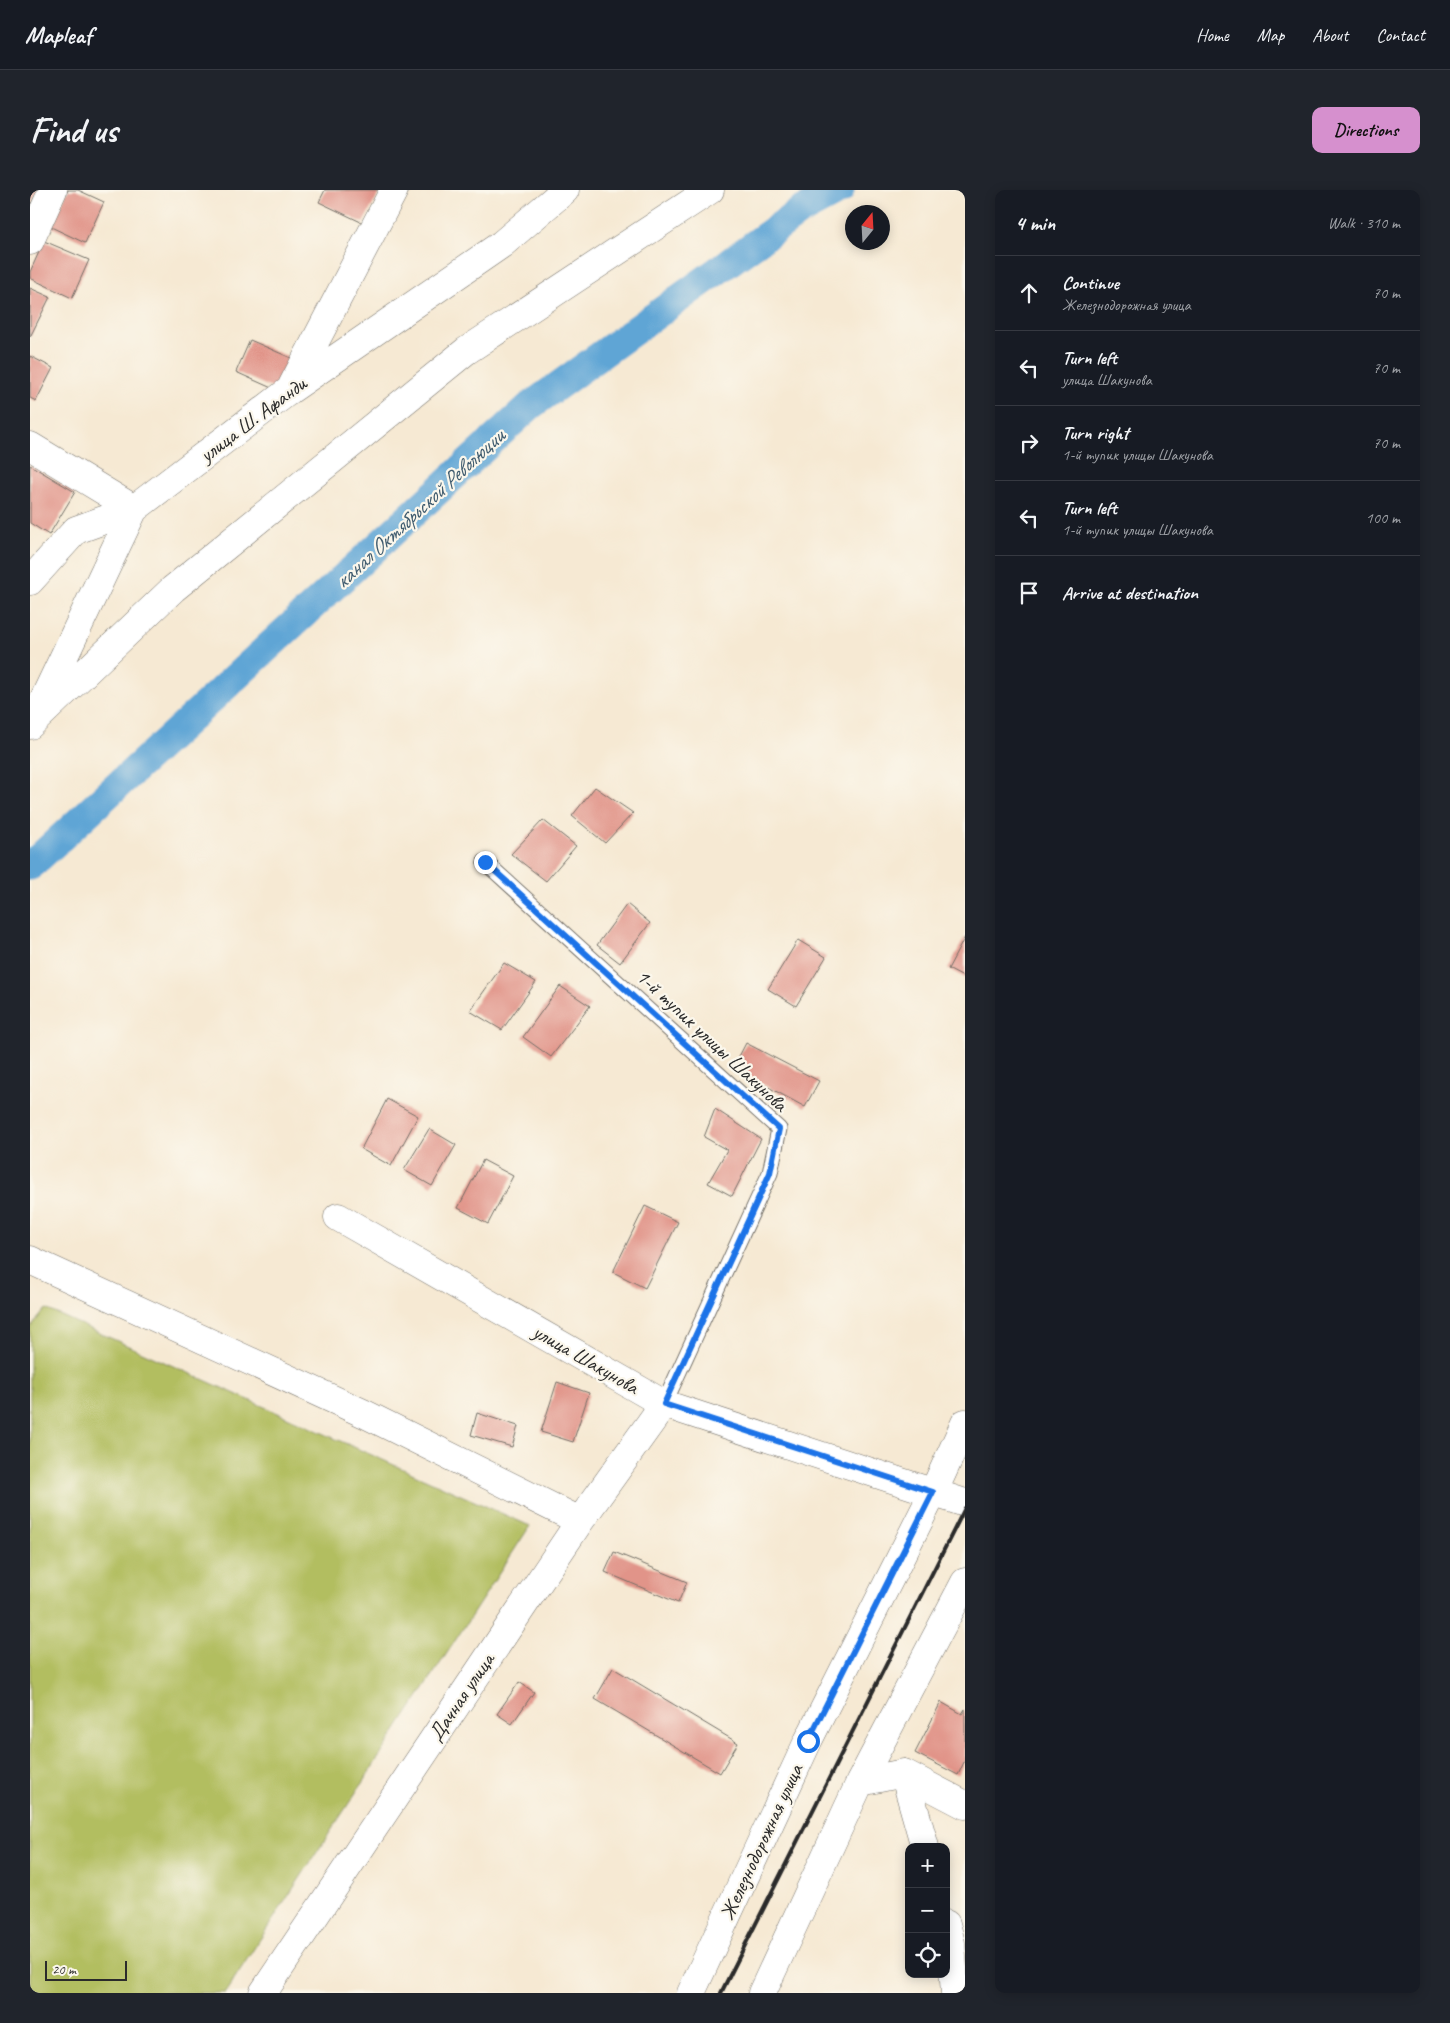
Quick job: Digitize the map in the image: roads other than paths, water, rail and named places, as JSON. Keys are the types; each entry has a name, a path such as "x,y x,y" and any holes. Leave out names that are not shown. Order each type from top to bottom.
{"street":[{"path":"30,241 54,190"},
{"path":"290,390 394,190"},
{"name":"улица Ш. Афанди","path":"31,724 134,509 290,390 502,244 564,190"},
{"path":"31,724 173,589 466,351 710,190"},
{"path":"30,446 134,509"},
{"path":"30,581 76,530 134,509"},
{"name":"улица Шакунова","path":"338,1217 664,1404 965,1503"},
{"path":"30,1260 365,1414 580,1521"},
{"name":"Дачная улица","path":"263,1993 580,1521 664,1404"},
{"name":"Железнодорожная улица","path":"691,1993 808,1741 933,1492 965,1423"},
{"path":"762,1993 860,1782 965,1582"},
{"path":"860,1782 904,1773 965,1805"},
{"path":"904,1773 923,1843"},
{"path":"949,1933 952,1943 955,1993"}],"lane":[{"name":"1-й тупик улицы Шакунова","path":"485,862 779,1129 770,1173 664,1404"}],"waterway":[{"name":"канал Октябрьской Революции","path":"30,866 530,406 799,212 840,190"}],"railway":[{"path":"721,1993 965,1508"}]}
